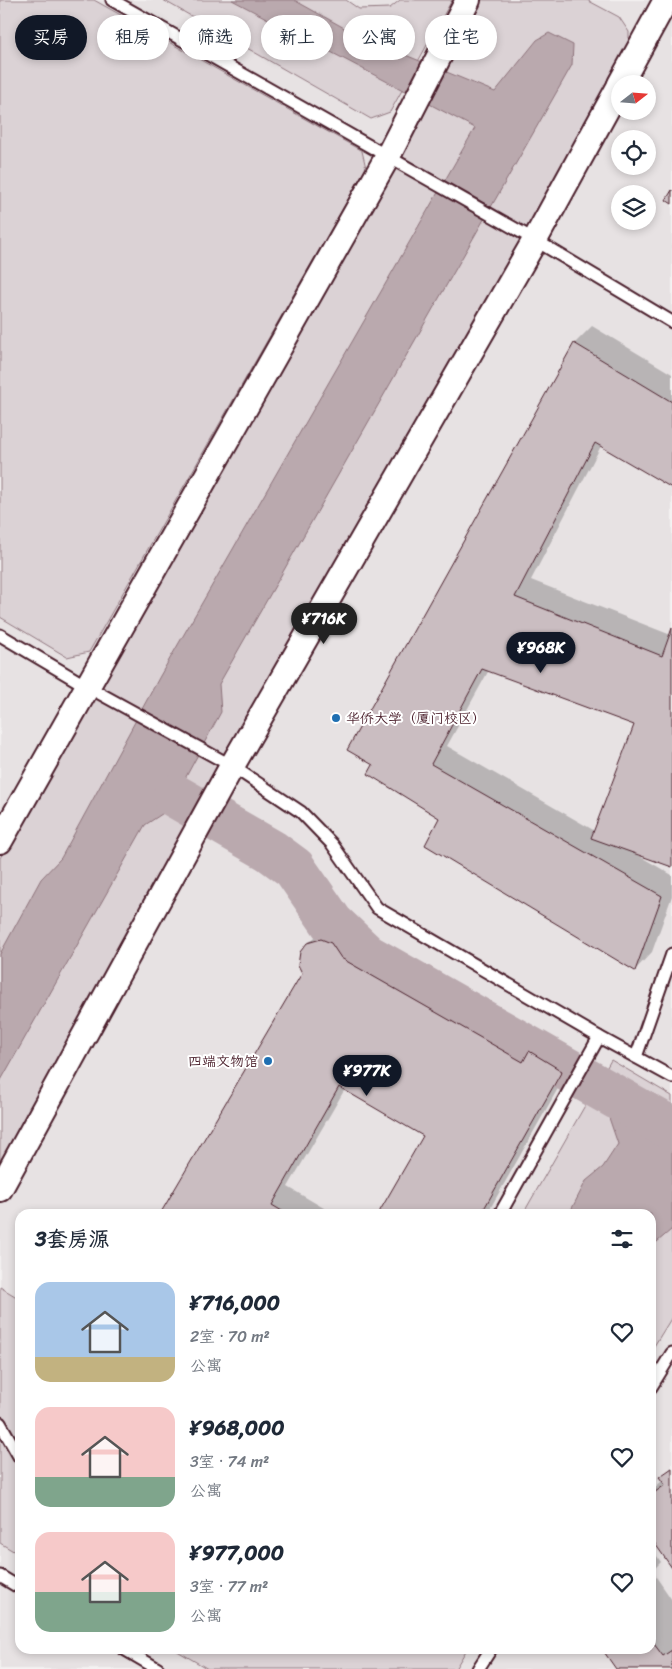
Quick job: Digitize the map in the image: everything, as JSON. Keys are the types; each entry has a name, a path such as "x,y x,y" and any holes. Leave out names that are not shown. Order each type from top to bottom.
{"street":[{"path":"0,841 388,156 468,0"},
{"path":"625,75 666,0"},
{"path":"0,1189 232,766 535,240 611,101"}],"lane":[{"path":"112,0 535,240 672,322"},
{"path":"0,635 88,687 232,766 301,812 332,844 377,908 599,1037 672,1077"},
{"path":"636,1056 672,954"},
{"path":"503,1209 599,1037"},
{"path":"656,1379 672,1353"},
{"path":"0,1423 15,1449"},
{"path":"0,1576 15,1585"},
{"path":"132,1654 158,1669"},
{"path":"478,1669 488,1654"}],"shaded area":[{"name":"华侨大学（厦门校区）","path":"0,0 672,0 672,1669 0,1669"},
{"path":"0,0 94,0 121,15 97,15 97,60 169,60 169,42 179,48 179,60 200,60 362,151 366,168 89,652 67,657 0,617"},
{"path":"163,0 346,0 359,9 390,8 400,0 452,0 444,15 425,15 425,49 390,112 371,119 268,60 333,60 333,15 261,15 261,56 251,50 251,15 189,15"},
{"path":"232,0 294,0 321,15 261,15"},
{"path":"474,0 587,0 619,17 629,32 629,50 615,75 611,75 611,82 0,1163 0,858 441,60 497,60 497,15 466,15"},
{"path":"333,22 343,27 343,58 333,53"},
{"path":"549,33 573,45 572,65 219,684 221,712 168,810 145,825 0,1082 0,954 41,879 61,858 160,676 475,128 346,60 415,59 495,92 537,40"},
{"path":"611,1060 672,1096 672,1317 656,1343 656,1209 526,1209"},
{"path":"596,1086 672,1129 672,1228 656,1243 656,1209 572,1209 586,1181 603,1167 618,1144 606,1109 596,1099"},
{"path":"0,1287 15,1296 15,1552 0,1543"},
{"path":"182,1654 464,1654 455,1669 208,1669"}],"building":[{"path":"672,190 672,204 666,200"},
{"path":"574,343 672,402 672,488 595,443 515,597 662,656 672,628 672,867 591,838 634,725 482,669 431,764 662,896 635,971 425,845 439,818 368,774 373,765 347,750"},
{"path":"321,939 331,943 341,958 523,1062 529,1051 562,1071 484,1209 381,1209 423,1136 339,1087 272,1205 279,1209 163,1209 302,973 298,965 300,952 307,943"},
{"path":"672,1468 672,1568 656,1545 656,1491 665,1485 659,1477"},
{"path":"656,1647 663,1656 672,1650 672,1669 616,1669 606,1654 656,1654"}],"waterway":[{"path":"175,796 271,851 294,868 332,923 367,956 672,1129"}],"place":[{"name":"华侨大学（厦门校区）","path":"336,718"},
{"name":"四端文物馆","path":"268,1061"}]}
